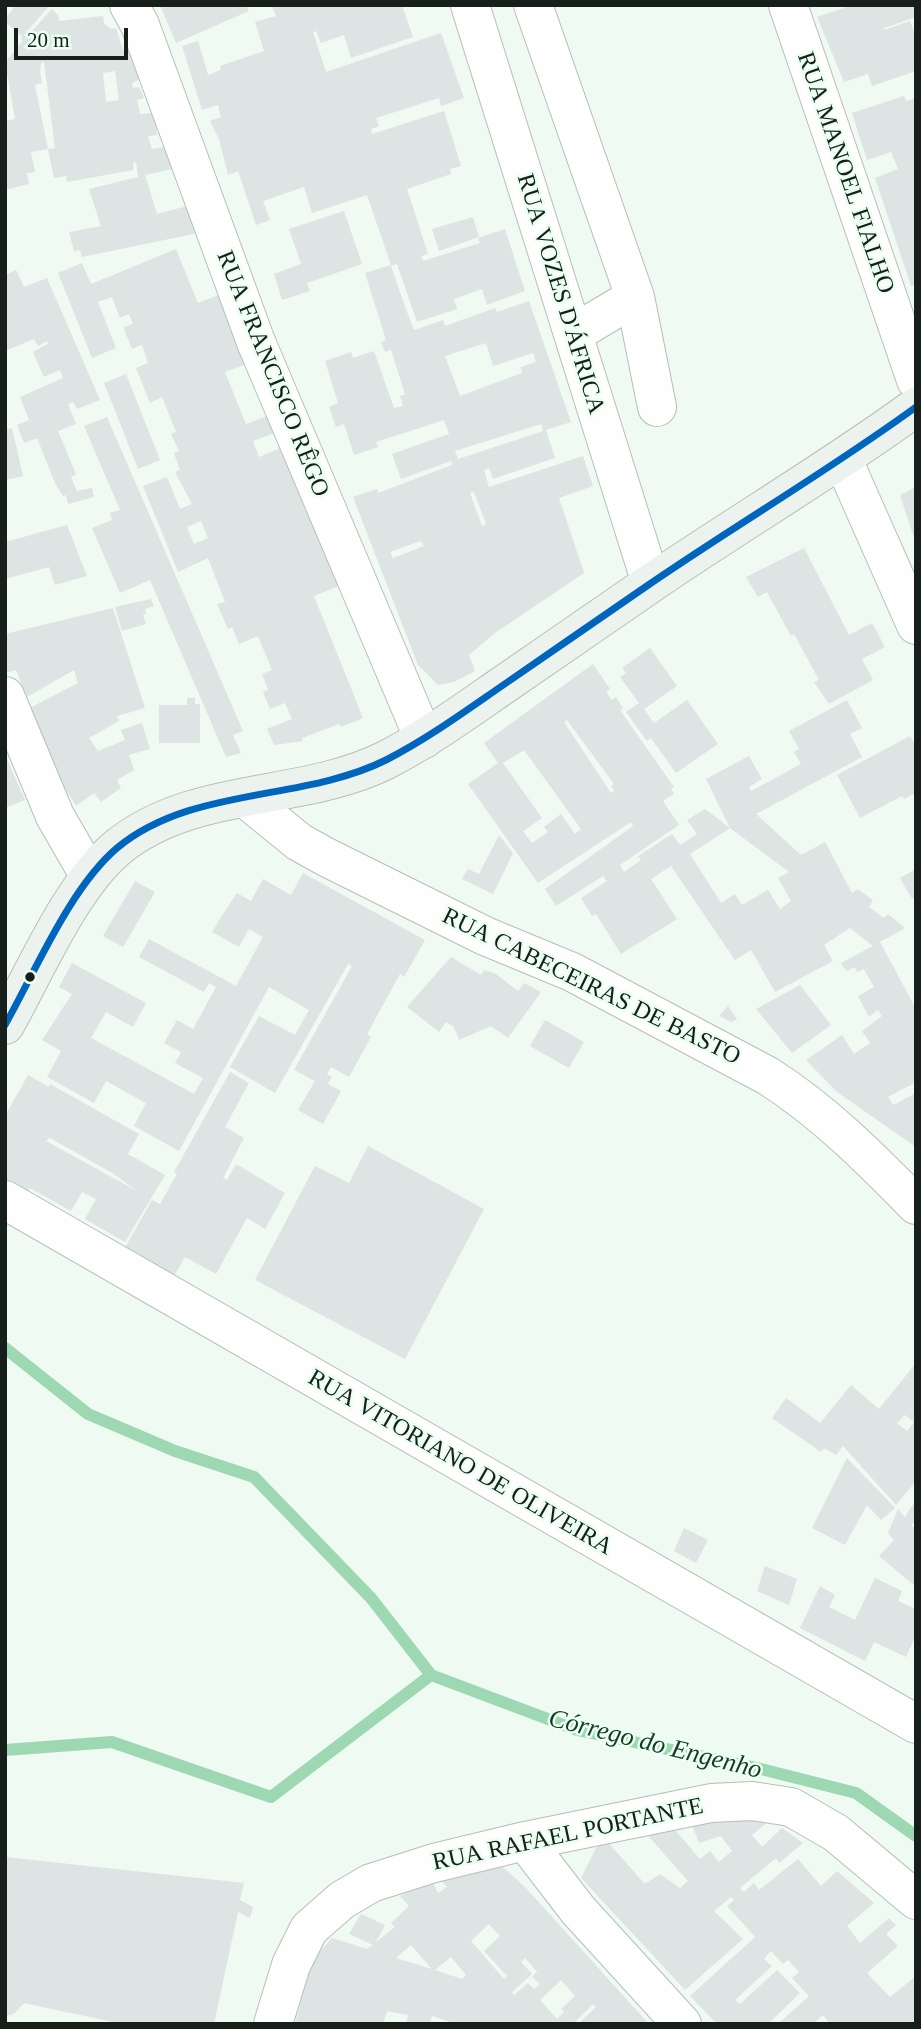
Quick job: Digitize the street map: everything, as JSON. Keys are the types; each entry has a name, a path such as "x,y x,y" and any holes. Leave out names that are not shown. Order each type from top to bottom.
{"main road":[{"path":"5,1025 89,875 119,846 154,826 204,806 340,777 383,762 424,739 651,583 843,460 916,407"}],"street":[{"name":"RUA FRANCISCO RÊGO","path":"129,5 137,16 256,342 424,739"},
{"name":"RUA VOZES D'ÁFRICA","path":"470,5 651,583"},
{"path":"533,5 635,297 657,407"},
{"name":"RUA MANOEL FIALHO","path":"788,5 916,380"},
{"path":"573,334 635,297"},
{"path":"843,460 916,625"},
{"path":"5,696 55,816 89,875"},
{"name":"RUA CABECEIRAS DE BASTO","path":"245,799 299,842 326,857 485,936 572,972 768,1076 794,1092 847,1136 916,1205"},
{"name":"RUA VITORIANO DE OLIVEIRA","path":"5,1200 916,1724"},
{"name":"RUA RAFAEL PORTANTE","path":"273,2024 300,1944 323,1914 371,1883 434,1863 525,1841 710,1804 752,1801 791,1807 836,1833 916,1900"},
{"path":"525,1841 578,1910 682,2024"}],"building":[{"path":"16,5 50,5 23,36 28,35 52,9 58,15 59,21 103,16 104,23 111,29 116,28 123,50 129,49 142,78 132,83 133,88 139,87 144,98 137,100 140,114 155,113 157,135 148,136 152,149 168,146 173,169 145,175 157,214 191,205 198,233 82,257 80,250 74,251 69,232 101,226 89,189 138,177 136,162 133,163 133,170 67,182 66,176 54,178 48,149 31,152 35,172 27,173 29,184 5,190 5,121 15,119 5,62 22,42 21,35 5,22 5,18","holes":["44,62 55,148 48,149 35,85 42,83 40,71 41,63","115,71 119,100 106,102 103,73"]},
{"path":"160,5 246,5 249,11 176,43"},
{"path":"271,5 402,5 413,37 351,58 344,35 321,43 316,31 313,32 326,72 441,33 464,98 441,106 439,98 376,118 379,126 371,129 372,134 444,111 461,166 450,169 451,174 407,189 428,254 421,256 423,261 480,243 478,238 505,229 525,291 487,305 482,289 454,299 457,309 417,322 397,264 391,266 414,330 443,320 445,326 495,308 497,312 529,301 571,422 546,430 555,458 493,479 489,468 484,470 489,487 583,456 593,486 559,498 584,573 495,633 469,655 475,671 454,682 438,685 418,665 353,497 377,489 378,493 452,465 451,461 401,479 392,454 449,434 444,420 376,442 378,447 354,455 344,424 336,427 329,407 338,403 325,361 351,352 353,358 374,351 394,408 403,406 400,396 405,394 391,350 385,352 381,342 386,340 365,273 391,265 367,195 312,213 304,187 263,201 270,220 256,225 238,171 228,175 219,139 210,121 221,117 218,105 202,110 182,46 198,41 208,75 221,70 220,66 264,51 255,22 276,16","holes":["486,343 493,366 533,353 536,362 521,367 522,373 460,396 445,356","541,424 543,431 458,459 455,451","474,492 486,524 482,526 470,493","421,541 424,546 393,558 390,552"]},
{"path":"853,5 916,5 916,17 884,30 910,21 916,37 916,71 872,86 868,74 844,82 817,17"},
{"path":"904,96 906,101 916,98 916,284 911,286 875,178 898,169 891,152 867,160 852,113"},
{"path":"344,211 362,264 307,283 310,291 282,300 274,274 301,264 289,229"},
{"path":"473,217 479,237 439,251 432,229"},
{"path":"176,249 198,303 221,294 249,363 225,372 246,424 270,415 277,432 253,441 259,457 283,447 339,586 314,596 363,718 302,738 303,741 274,745 267,729 292,719 285,703 270,709 263,692 268,690 262,674 272,670 258,636 239,644 232,627 228,629 217,604 225,602 208,558 178,572 143,486 167,477 180,509 192,504 175,472 180,470 174,453 179,451 171,434 176,432 162,397 150,403 136,368 148,363 142,345 132,349 125,332 124,327 133,324 129,314 120,318 112,297 98,302 116,348 92,358 58,273 82,263 91,284","holes":["201,521 208,538 194,544 187,527"]},
{"path":"16,270 24,287 47,278 100,400 77,409 73,402 68,404 76,424 58,431 76,474 71,477 77,491 92,488 94,497 68,504 66,495 63,496 55,483 37,438 24,443 17,425 29,420 20,397 63,378 60,370 44,377 33,352 48,344 47,341 38,346 34,339 5,351 5,275"},
{"path":"126,374 160,460 138,469 104,383"},
{"path":"107,417 243,731 233,735 241,753 226,757 150,580 120,593 92,528 112,520 110,513 120,510 84,426"},
{"path":"12,428 23,476 5,480 5,430"},
{"path":"916,487 916,544 900,495"},
{"path":"67,525 87,576 55,585 49,567 5,579 5,542"},
{"path":"804,548 849,635 872,623 885,647 862,659 873,680 829,704 814,682 819,680 794,634 791,636 767,592 758,597 746,577"},
{"path":"151,599 154,606 145,609 146,613 143,615 146,624 122,631 115,607"},
{"path":"113,608 145,708 117,716 119,721 89,738 98,751 125,740 121,730 142,723 150,749 129,755 134,770 117,780 121,788 101,802 94,793 76,806 49,762 24,711 78,683 74,670 27,697 16,670 5,673 5,634"},
{"path":"650,648 677,686 644,709 654,723 687,700 718,744 676,773 651,738 647,741 626,712 639,703 620,677 626,673 622,668"},
{"path":"593,664 610,689 606,692 612,700 616,697 623,708 620,710 674,787 671,789 674,794 663,801 679,825 620,865 624,872 641,860 638,856 672,834 680,845 697,834 687,820 705,809 730,828 706,779 749,756 762,779 749,787 751,791 801,764 794,752 799,749 789,731 847,700 862,728 850,734 862,757 756,814 801,855 825,842 852,893 858,889 873,900 869,907 884,918 888,914 905,928 880,942 916,1009 916,1082 888,1097 893,1105 916,1093 916,1147 837,1092 806,1060 842,1035 854,1054 870,1043 862,1031 882,1016 878,1010 869,1017 858,996 874,987 864,969 857,972 855,967 846,971 841,963 873,946 850,928 824,945 833,961 775,992 751,950 735,960 671,866 651,879 677,919 621,954 596,914 592,916 581,898 607,881 603,876 556,906 545,889 633,826 631,822 538,883 468,784 498,763 484,743","holes":["567,720 614,784 611,786 614,791 611,793 564,722","524,750 581,829 575,834 561,814 544,827 548,832 532,843 523,831 542,818 503,763","730,828 789,872 778,878 791,901 780,909 768,890 742,905 735,894 721,903 690,854"]},
{"path":"187,698 195,698 195,704 200,704 200,743 159,743 159,705 187,705"},
{"path":"910,736 916,746 916,793 904,799 902,796 860,818 837,775"},
{"path":"5,755 25,800 7,807 5,803"},
{"path":"499,835 513,853 493,894 462,879 468,869 479,874"},
{"path":"916,869 916,896 912,899 900,878"},
{"path":"303,873 425,940 404,977 400,974 367,1034 371,1037 349,1077 331,1067 327,1074 332,1077 328,1084 341,1091 323,1124 298,1110 315,1081 294,1070 352,966 348,964 275,1093 230,1067 259,1016 295,1035 309,1010 269,987 179,1151 134,1126 146,1103 106,1081 94,1103 47,1077 61,1051 42,1040 72,994 59,987 72,963 146,1003 133,1027 106,1012 91,1038 194,1094 203,1078 175,1063 181,1052 164,1043 177,1020 193,1029 216,987 209,983 204,992 139,957 149,939 236,986 263,937 249,929 239,947 212,932 237,893 251,901 263,879 291,895"},
{"path":"135,881 155,892 123,947 103,936"},
{"path":"451,957 481,975 485,970 496,974 518,991 524,983 541,992 508,1038 491,1026 459,1040 454,1027 446,1022 439,1032 407,1007"},
{"path":"800,985 831,1025 792,1053 756,1009"},
{"path":"728,1006 737,1019 731,1022 719,1016"},
{"path":"545,1020 584,1042 569,1068 530,1046"},
{"path":"230,1072 249,1083 225,1127 244,1138 223,1178 227,1180 236,1164 285,1193 265,1229 247,1218 216,1274 185,1257 173,1278 123,1251 152,1200 160,1204 177,1174 174,1172"},
{"path":"28,1075 49,1087 50,1084 139,1134 128,1154 165,1175 125,1242 85,1219 96,1199 82,1192 71,1211 30,1188 27,1196 5,1179 5,1116","holes":["50,1138 114,1174 137,1191 46,1141"]},
{"path":"368,1146 484,1209 405,1359 255,1280 315,1166 349,1183"},
{"path":"916,1363 916,1481 896,1505 843,1446 836,1455 824,1448 821,1452 772,1418 786,1398 820,1423 851,1385 879,1409","holes":["905,1415 914,1422 907,1431 897,1423"]},
{"path":"847,1458 895,1508 881,1520 867,1505 845,1545 812,1528"},
{"path":"916,1500 916,1520 911,1525 916,1530 916,1587 879,1556 894,1540 888,1533 898,1509 905,1517"},
{"path":"684,1528 708,1540 696,1563 674,1551"},
{"path":"765,1566 797,1579 789,1605 757,1591"},
{"path":"875,1578 902,1591 898,1601 916,1609 916,1635 906,1657 874,1642 865,1661 800,1628 820,1586 835,1595 829,1607 855,1620"},
{"path":"690,1820 770,1820 752,1835 762,1847 782,1828 803,1843 779,1863 776,1858 740,1888 744,1892 754,1883 759,1890 798,1859 821,1886 837,1871 874,1903 847,1926 860,1943 889,1918 896,1925 886,1934 898,1946 867,1973 890,1997 916,1976 916,2024 830,2024 823,2015 813,2024 778,2024 809,1996 792,1978 799,1972 788,1960 783,1964 771,1951 764,1959 772,1966 735,2000 740,2004 777,1970 800,1993 768,2024 717,2024 690,1996 755,1937 727,1906 734,1900 731,1897 714,1911 743,1939 685,1990 581,1878 596,1848 606,1840 645,1884 660,1874 680,1888 688,1881 642,1829 670,1824 700,1859 710,1851 719,1862 732,1851 721,1836 699,1843"},
{"path":"5,1857 244,1883 240,1900 253,1907 250,1918 238,1912 214,2024 122,2024 24,2003 14,2014 5,2016"},
{"path":"474,1862 503,1867 526,1888 649,2024 578,2024 596,2007 593,2004 573,2024 457,2024 432,2016 430,2024 406,2024 408,2015 387,2011 383,2024 295,2024 313,1954 317,1955 332,1938 367,1949 373,1945 349,1934 361,1914 385,1925 376,1942 395,1927 391,1923 409,1906 400,1896 432,1881 438,1893 447,1887 439,1878","holes":["489,1924 500,1936 484,1951 507,1976 504,1979 471,1941","411,1945 432,1969 396,1958","451,1957 466,1975 462,1979 435,1970","525,1958 537,1972 532,1977 540,1984 534,1989 528,1983 514,1995 512,1992 532,1974 521,1962","561,1980 575,1996 561,2009 564,2012 557,2019 540,2000"]}],"waterway":[{"name":"Córrego do Engenho","path":"5,1348 88,1414 175,1451 254,1477 371,1598 431,1675 577,1730 757,1768 856,1793 916,1836"},
{"path":"5,1750 112,1742 271,1797 431,1675"}],"transit line":[{"path":"5,1025 69,907 100,865 117,848 147,828 179,814 213,804 319,783 386,760 456,718 675,567 916,407"}]}
